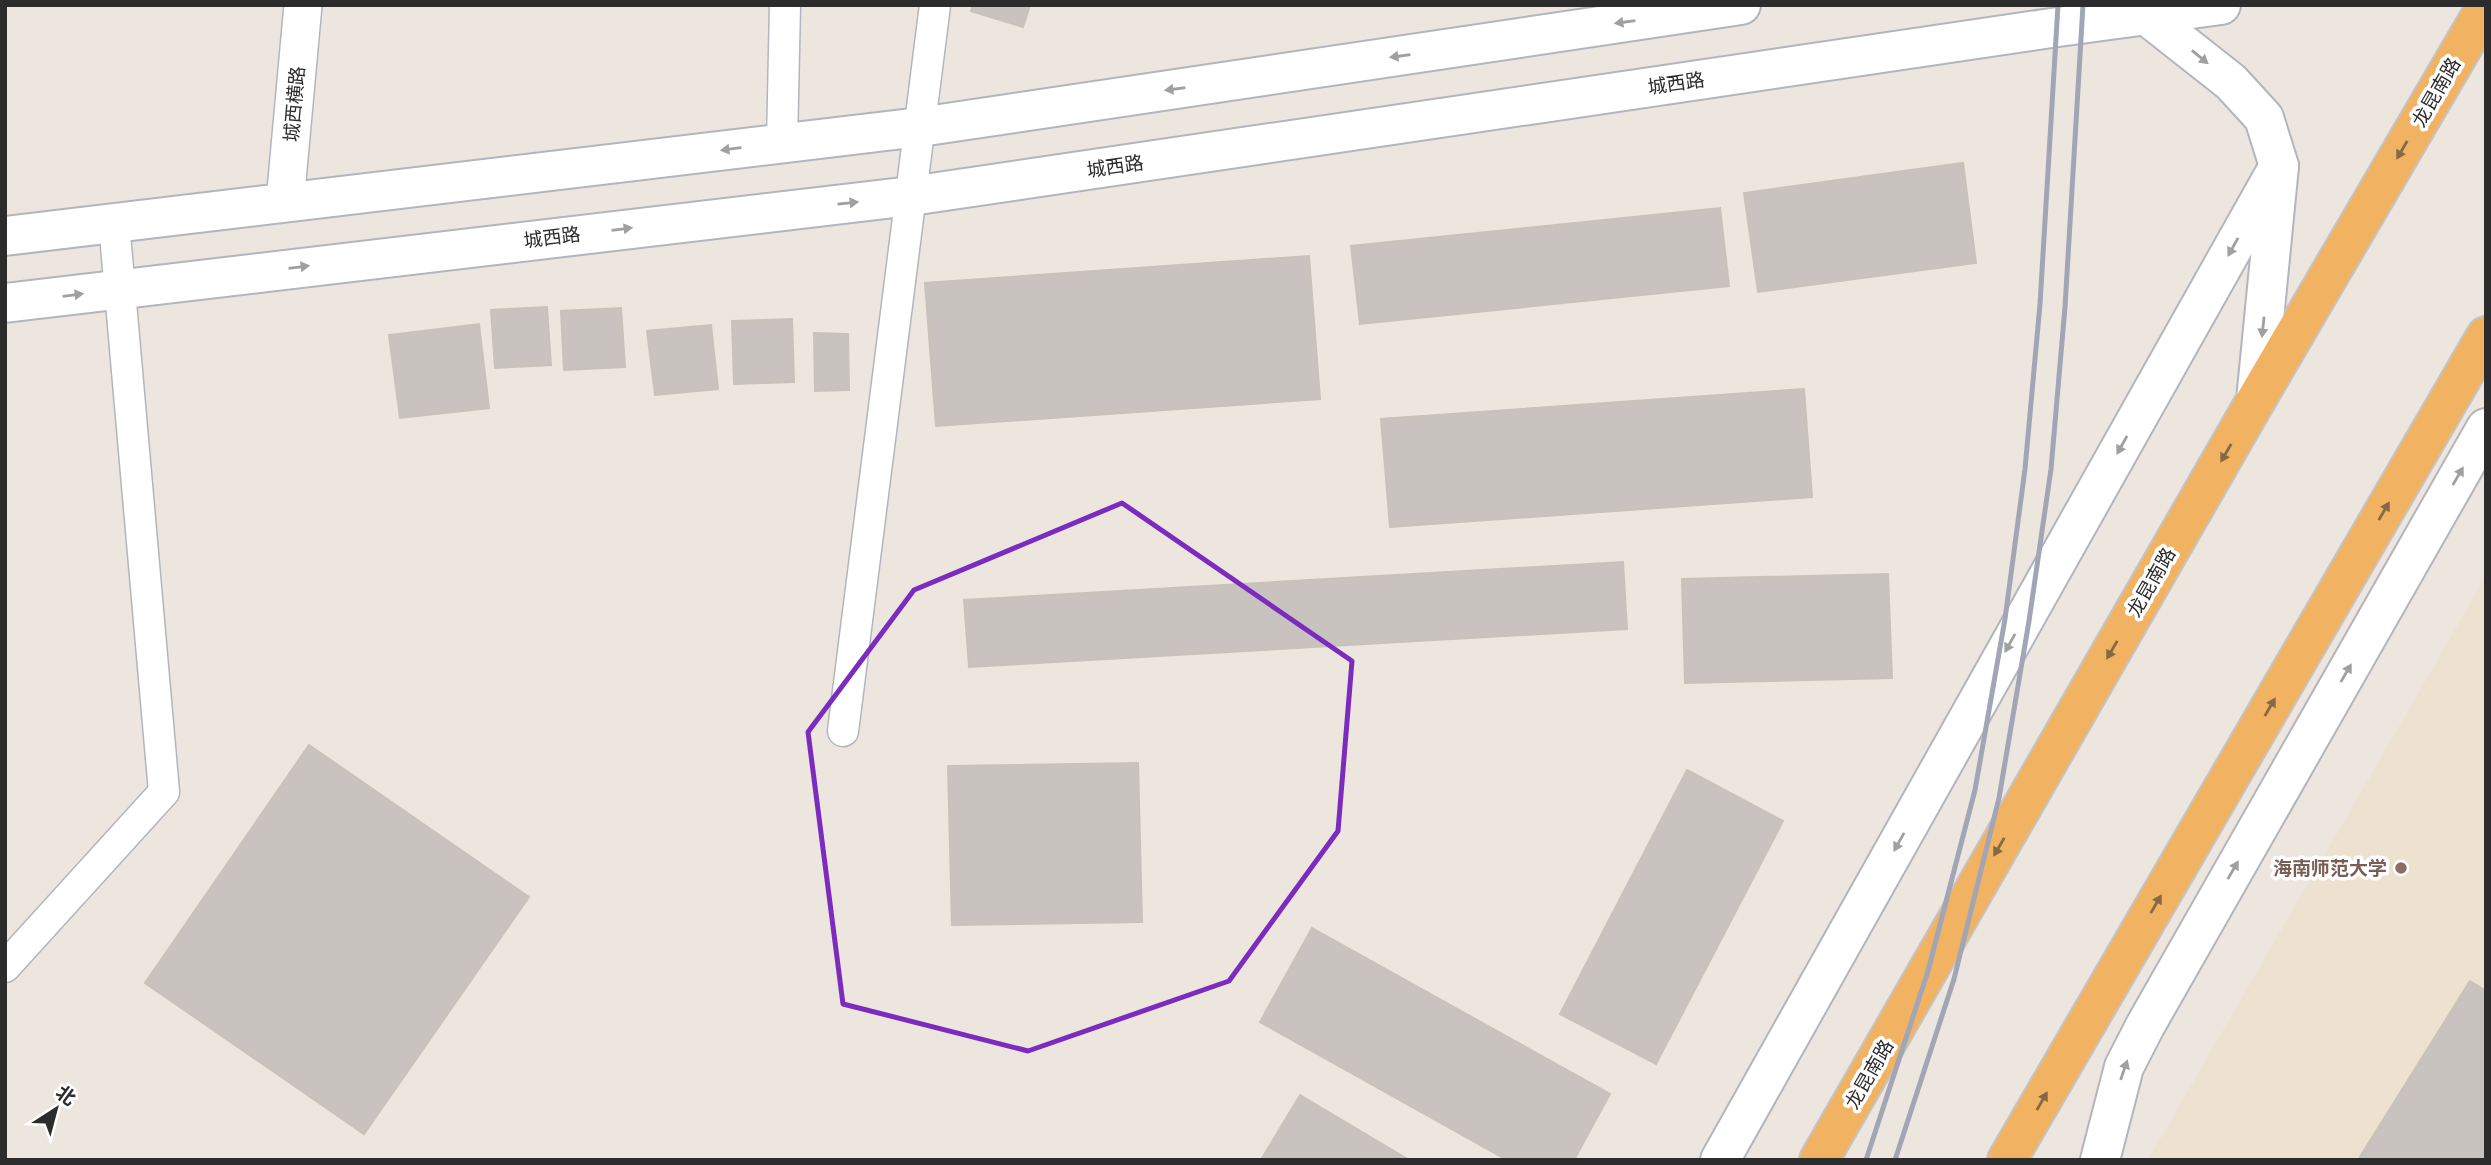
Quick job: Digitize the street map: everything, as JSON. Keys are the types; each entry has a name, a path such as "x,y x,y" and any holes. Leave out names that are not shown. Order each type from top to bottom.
{"highway":[{"name":"龙昆南路","path":"1819,1160 2256,400 2486,7"},
{"path":"2007,1160 2486,336"}],"main road":[{"path":"5,236 920,127 1741,5"},
{"name":"城西路","path":"5,303 911,196 2221,5"},
{"path":"2146,15 2231,82 2264,118 2279,166 2256,400"},
{"path":"1720,1160 2279,166"},
{"path":"2100,1160 2124,1067 2145,1026 2486,428"}],"street":[{"name":"城西横路","path":"285,202 303,5"},
{"path":"782,143 785,5"},
{"path":"843,732 935,5"},
{"path":"5,967 164,792 114,223"}],"highlighted area":[{"path":"1122,503 1352,661 1338,831 1229,981 1028,1051 843,1004 808,732 914,590"}],"shaded area":[{"name":"海南师范大学","path":"2486,576 2486,1160 2148,1160"}],"building":[{"path":"973,5 1030,5 1023,27 971,11"},
{"path":"1963,163 1976,263 1758,292 1744,193"},
{"path":"1720,208 1729,286 1360,324 1351,246"},
{"path":"1309,256 1320,399 936,426 925,283"},
{"path":"547,307 551,365 495,368 491,310"},
{"path":"621,308 625,367 564,370 561,311"},
{"path":"792,319 794,382 734,384 732,321"},
{"path":"479,324 489,408 400,418 389,335"},
{"path":"711,325 718,389 655,395 647,331"},
{"path":"814,333 848,334 849,390 815,391"},
{"path":"1804,389 1812,497 1390,527 1381,419"},
{"path":"1623,562 1627,629 969,667 964,600"},
{"path":"1888,574 1892,678 1685,683 1682,579"},
{"path":"309,745 529,897 364,1134 145,983"},
{"path":"1138,763 1142,922 952,925 948,766"},
{"path":"1687,770 1783,821 1656,1064 1560,1014"},
{"path":"1312,928 1610,1094 1574,1160 1507,1160 1260,1022"},
{"path":"2470,981 2486,991 2486,1159 2358,1160"},
{"path":"1300,1095 1409,1160 1261,1160"}],"railway":[{"path":"1866,1160 1928,971 1975,790 2005,619 2025,469 2040,304 2058,5"},
{"path":"1895,1160 1954,979 1999,798 2029,621 2051,469 2065,307 2083,5"}],"place":[{"name":"海南师范大学","path":"2401,868"}]}
